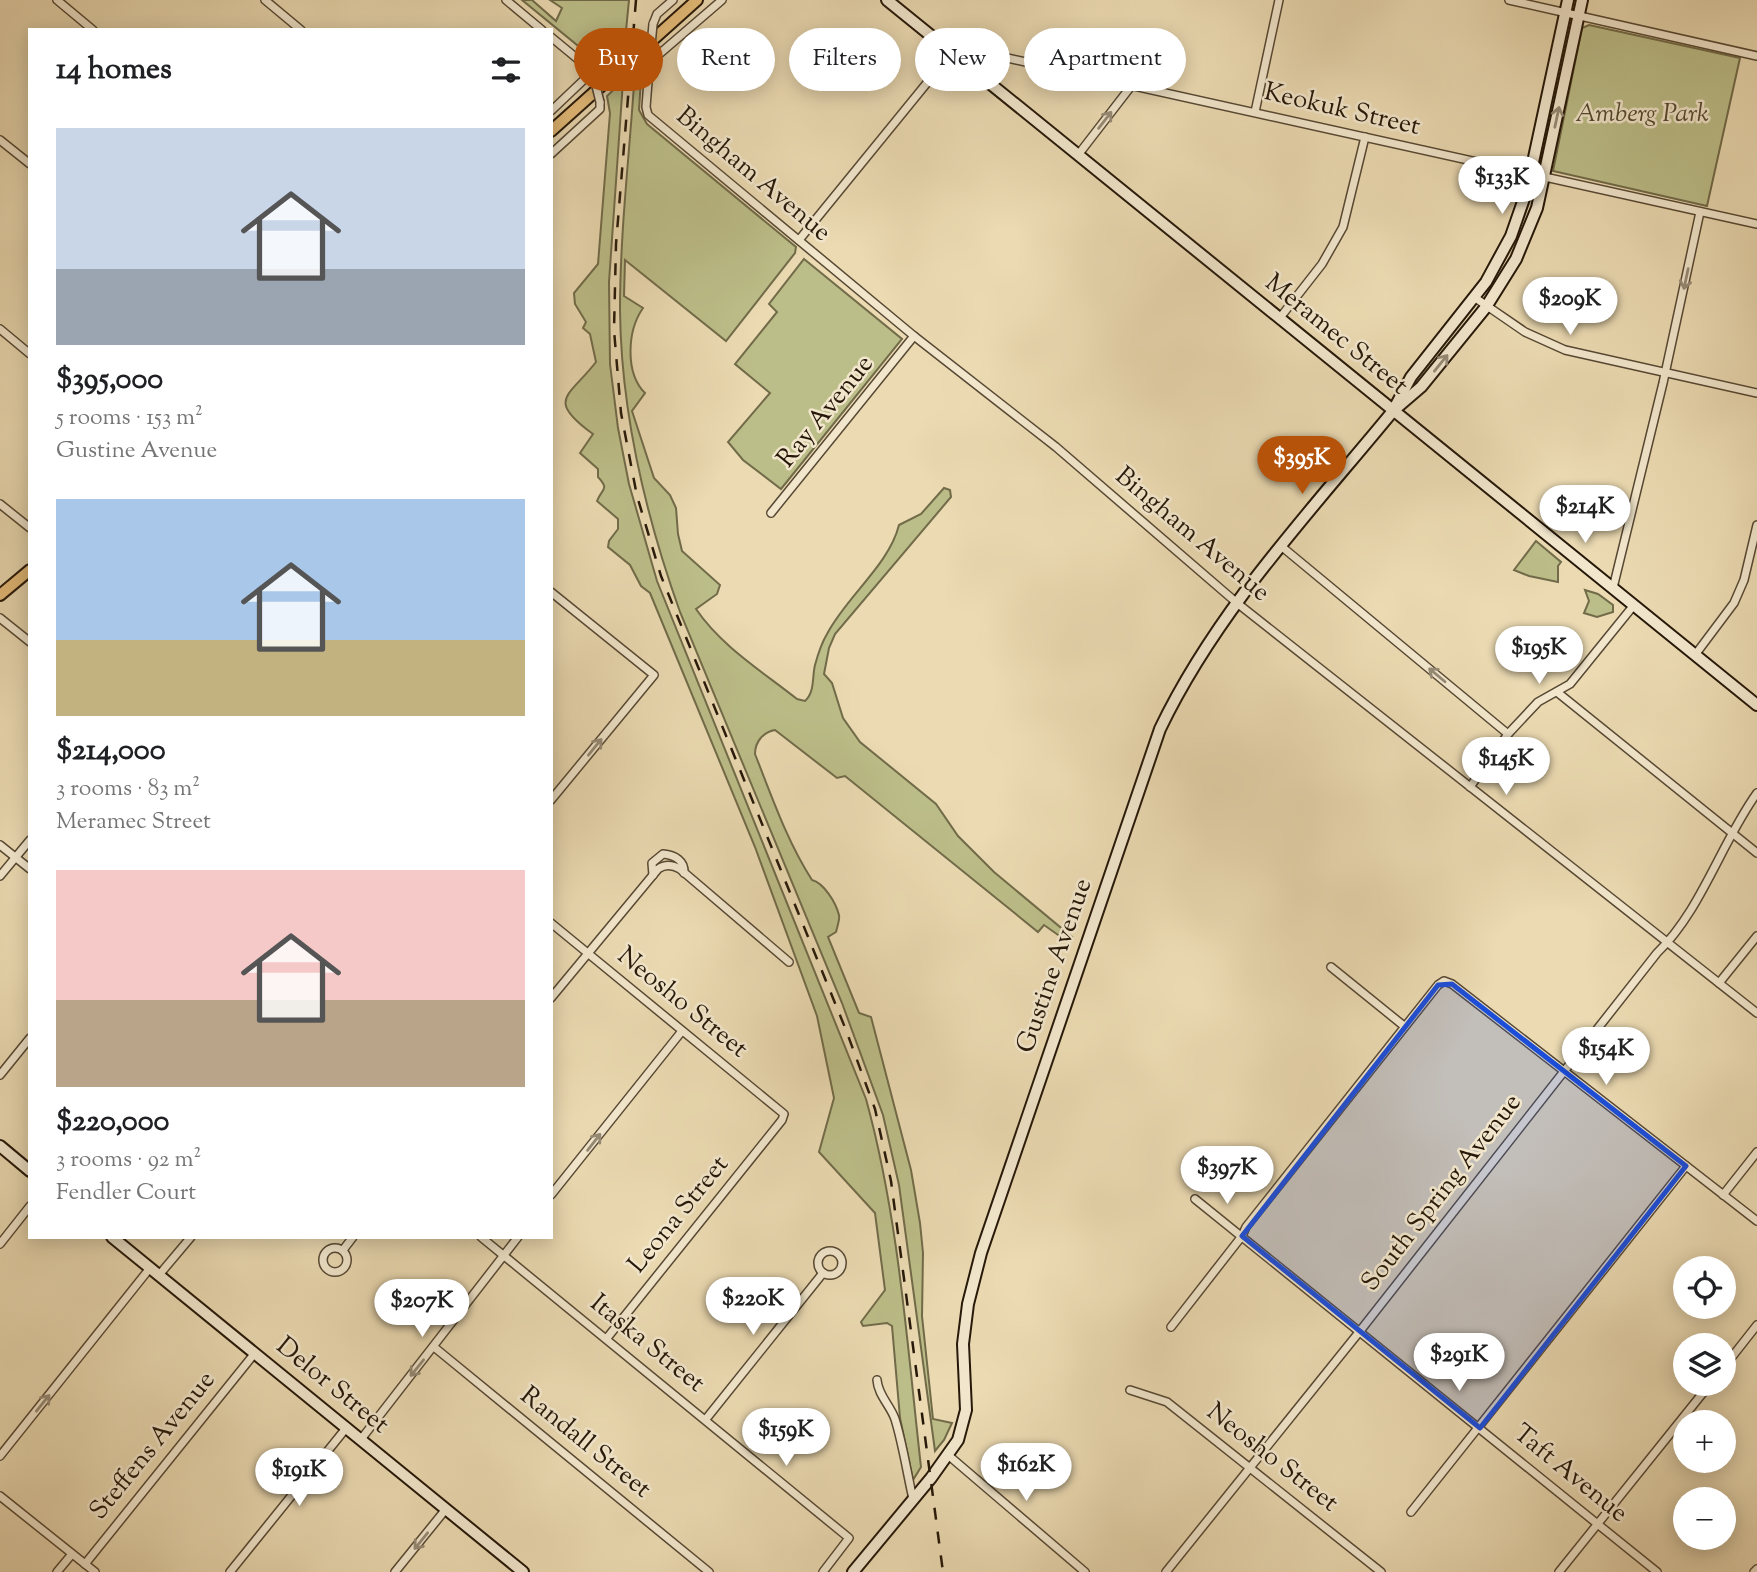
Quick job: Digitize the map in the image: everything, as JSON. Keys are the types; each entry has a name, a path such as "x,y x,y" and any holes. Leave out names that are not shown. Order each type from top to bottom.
{"main road":[{"path":"553,129 697,0"},
{"path":"0,595 28,572"}],"street":[{"path":"57,0 91,28"},
{"path":"265,0 299,28"},
{"path":"506,0 540,28"},
{"path":"653,28 657,14 673,0"},
{"path":"663,48 722,0"},
{"name":"Meramec Street","path":"887,0 922,28"},
{"path":"1255,112 1279,0"},
{"path":"1509,0 1757,56"},
{"name":"Gustine Avenue","path":"1393,411 1412,377 1500,260 1522,211 1568,0"},
{"name":"Gustine Avenue","path":"853,1572 958,1440 965,1420 963,1344 968,1304 981,1253 1160,729 1197,660 1237,603 1393,411 1421,387 1486,307 1516,259 1527,237 1544,177 1583,0"},
{"path":"553,39 574,58"},
{"path":"553,109 574,91"},
{"path":"553,151 600,109 597,91"},
{"name":"Bingham Avenue","path":"647,91 648,115 914,336 1056,447 1237,603 1757,1013"},
{"path":"799,240 920,91"},
{"name":"Meramec Street","path":"1000,91 1757,705"},
{"path":"1078,155 1127,91"},
{"name":"Keokuk Street","path":"1159,91 1757,225"},
{"path":"1279,319 1322,264 1343,227 1365,137"},
{"path":"0,140 28,162"},
{"path":"1613,588 1665,373 1700,212"},
{"path":"1474,298 1525,332 1564,350 1757,393"},
{"path":"0,329 28,352"},
{"name":"Ray Avenue","path":"771,513 914,336"},
{"path":"0,503 28,526"},
{"path":"1695,655 1734,603 1744,580 1757,525"},
{"path":"1281,546 1508,734"},
{"path":"553,597 654,675 553,798"},
{"path":"1470,787 1508,734 1538,702 1570,684 1634,605"},
{"path":"0,618 28,640"},
{"path":"1558,692 1757,853"},
{"name":"South Spring Avenue","path":"1166,1572 1667,943 1690,909 1757,793"},
{"path":"0,876 28,842"},
{"path":"0,845 28,868"},
{"path":"653,876 652,863 663,854 678,858 684,866 684,873"},
{"path":"553,996 658,869 665,866 674,866 684,873 789,962"},
{"name":"Neosho Street","path":"553,925 783,1112 784,1117"},
{"path":"1719,983 1757,936"},
{"path":"1331,967 1404,1026"},
{"path":"1171,1327 1404,1026 1444,981 1452,984 1757,1221"},
{"path":"553,1192 682,1031"},
{"path":"0,1075 28,1040"},
{"name":"Leona Street","path":"607,1338 784,1117"},
{"path":"0,1146 28,1169"},
{"path":"1723,1195 1757,1152"},
{"path":"1412,1512 1686,1166"},
{"name":"Taft Avenue","path":"1195,1199 1657,1572"},
{"path":"0,1244 28,1209"},
{"name":"Delor Street","path":"114,1239 362,1438 523,1572"},
{"path":"0,1456 155,1272 189,1239"},
{"path":"343,1250 351,1239"},
{"name":"Itaska Street","path":"483,1239 849,1538 823,1572"},
{"path":"362,1438 516,1239"},
{"path":"706,1419 823,1273"},
{"path":"1736,1352 1757,1325"},
{"name":"Randall Street","path":"434,1347 709,1572"},
{"name":"Steffens Avenue","path":"85,1564 255,1353"},
{"path":"877,1380 878,1389 896,1422 913,1499"},
{"name":"Neosho Street","path":"1130,1390 1167,1402 1381,1572"},
{"path":"1559,1572 1700,1396"},
{"path":"230,1572 347,1427"},
{"path":"948,1455 1085,1572"},
{"path":"0,1496 95,1572"},
{"path":"395,1572 446,1509"},
{"path":"57,1572 72,1554"}],"highlighted area":[{"path":"1452,984 1686,1166 1480,1428 1242,1236 1438,985"}],"green space":[{"path":"522,0 532,0 556,21 562,8 550,0 629,0 626,28 574,28 574,43"},
{"name":"Amberg Park","path":"1589,25 1740,58 1707,206 1553,171 1582,28"},
{"path":"612,91 622,91 609,282 610,364 618,428 629,484 657,581 866,1099 887,1190 901,1282 921,1467 913,1480 900,1418 892,1326 887,1323 863,1326 861,1322 885,1290 875,1213 819,1152 834,1098 817,1016 755,847 650,593 641,586 630,565 608,547 618,529 618,519 597,501 604,484 598,477 598,469 580,453 593,434 569,413 566,405 566,398 596,362 590,334 583,328 586,322 575,304 574,293 598,264 610,113 607,96"},
{"path":"633,91 640,91 639,110 647,124 796,247 795,253 726,341 625,260 624,296 643,308 634,328 630,352 634,375 645,393 632,411 654,478 670,495 676,508 682,551 720,585 717,594 696,609 718,635 743,658 797,699 805,701 812,689 815,665 825,638 835,620 886,554 899,525 921,514 944,488 950,490 951,497 835,634 824,674 832,683 843,718 860,742 936,804 958,836 994,872 1072,937 1068,942 1044,925 1038,932 845,776 837,778 775,730 763,735 758,742 755,754 787,834 812,880 825,889 839,915 836,932 828,937 859,1013 871,1017 911,1170 923,1253 922,1316 933,1419 952,1423 935,1451 899,1185 883,1115 842,1003 680,612 646,501 630,425 621,349 623,220"},
{"path":"804,259 902,339 781,489 743,460 728,442 770,393 735,364 777,312 769,304"},
{"path":"1536,541 1561,562 1558,566 1558,582 1514,570"},
{"path":"1585,590 1598,594 1613,605 1613,612 1597,617 1584,613 1589,601"}],"railway":[{"path":"636,0 616,244 614,330 621,413 637,496 661,576 846,1030 875,1109 891,1181 943,1572"}]}
